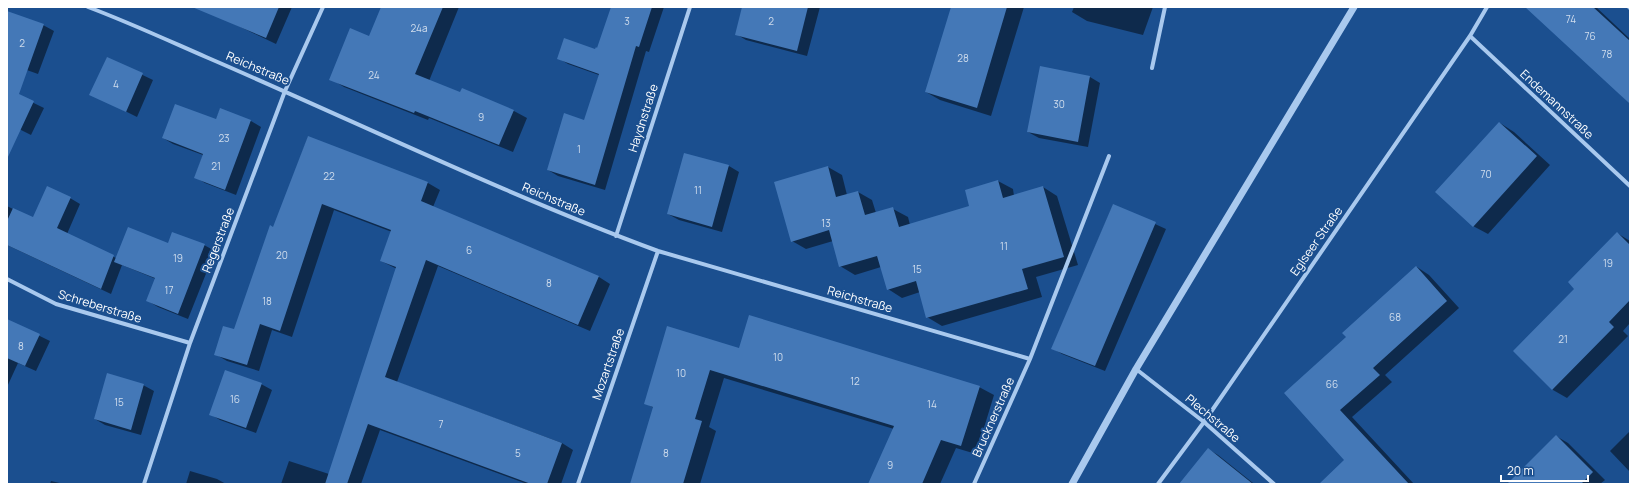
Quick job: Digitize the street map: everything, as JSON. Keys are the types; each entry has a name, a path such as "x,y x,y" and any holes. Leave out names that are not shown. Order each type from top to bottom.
{"street":[{"name":"Reichstraße","path":"88,7 285,91 448,165 616,236 658,252 1030,359"},
{"name":"Regerstraße","path":"144,484 190,343 285,91 323,7"},
{"name":"Haydnstraße","path":"616,236 690,7"},
{"path":"1152,68 1165,7"},
{"path":"1072,484 1136,369 1354,7"},
{"name":"Eglseer Straße","path":"1158,484 1204,422 1470,36 1487,7"},
{"name":"Endemannstraße","path":"1470,36 1630,186"},
{"name":"Brucknerstraße","path":"974,484 1030,359 1109,156"},
{"name":"Mozartstraße","path":"578,484 658,252"},
{"name":"Schreberstraße","path":"7,279 56,304 190,343"},
{"name":"Plechstraße","path":"1136,369 1204,422 1274,484"}],"building":[{"path":"192,7 279,7 266,38"},
{"path":"381,7 443,7 415,74 460,92 462,88 514,110 499,145 415,111 414,113 329,80 350,28 369,36"},
{"path":"611,7 652,7 639,47 636,46 595,185 547,170 564,113 584,120 599,74 557,59 564,38 595,49 596,47 597,48"},
{"path":"742,7 808,7 797,51 735,35"},
{"path":"951,7 1007,7 977,108 925,92"},
{"path":"1525,7 1593,7 1630,41 1630,104"},
{"path":"7,11 44,24 19,94 34,101 7,159"},
{"path":"107,57 143,73 126,112 89,95"},
{"path":"1040,66 1090,76 1078,142 1027,132"},
{"path":"175,104 216,119 220,108 251,120 225,190 194,178 203,154 162,138"},
{"path":"1499,122 1537,156 1473,227 1435,192"},
{"path":"308,136 428,182 421,201 599,276 578,325 426,260 385,377 562,443 547,484 531,484 368,424 347,484 325,484 396,267 380,261 391,230 322,204 280,331 260,324 247,365 214,355 223,326 234,329 270,225 273,227"},
{"path":"684,153 729,165 712,227 667,214"},
{"path":"828,166 836,197 858,191 865,215 893,207 899,227 969,206 965,190 998,180 1003,198 1043,186 1064,257 1022,269 1028,289 926,318 916,281 887,290 877,256 839,267 829,230 791,242 774,182"},
{"path":"47,186 71,197 57,228 114,255 101,289 7,245 7,221 13,208 33,217"},
{"path":"1113,204 1156,222 1095,366 1051,349"},
{"path":"128,227 168,243 172,232 205,244 178,314 146,301 155,278 114,262"},
{"path":"1617,232 1630,245 1630,300 1609,322 1614,327 1552,390 1513,351 1574,289 1568,282"},
{"path":"1416,266 1447,301 1373,368 1380,375 1340,410 1409,484 1319,484 1344,460 1284,393 1346,337 1342,333"},
{"path":"749,315 980,386 961,446 941,440 922,484 868,484 894,426 710,370 695,419 702,421 683,484 630,484 653,407 644,404 667,326 739,348"},
{"path":"7,319 40,334 25,366 7,358"},
{"path":"225,370 262,383 246,428 209,415"},
{"path":"107,373 144,384 131,430 94,419"},
{"path":"1556,435 1593,472 1581,484 1507,484"},
{"path":"1208,448 1253,484 1179,484"}]}
